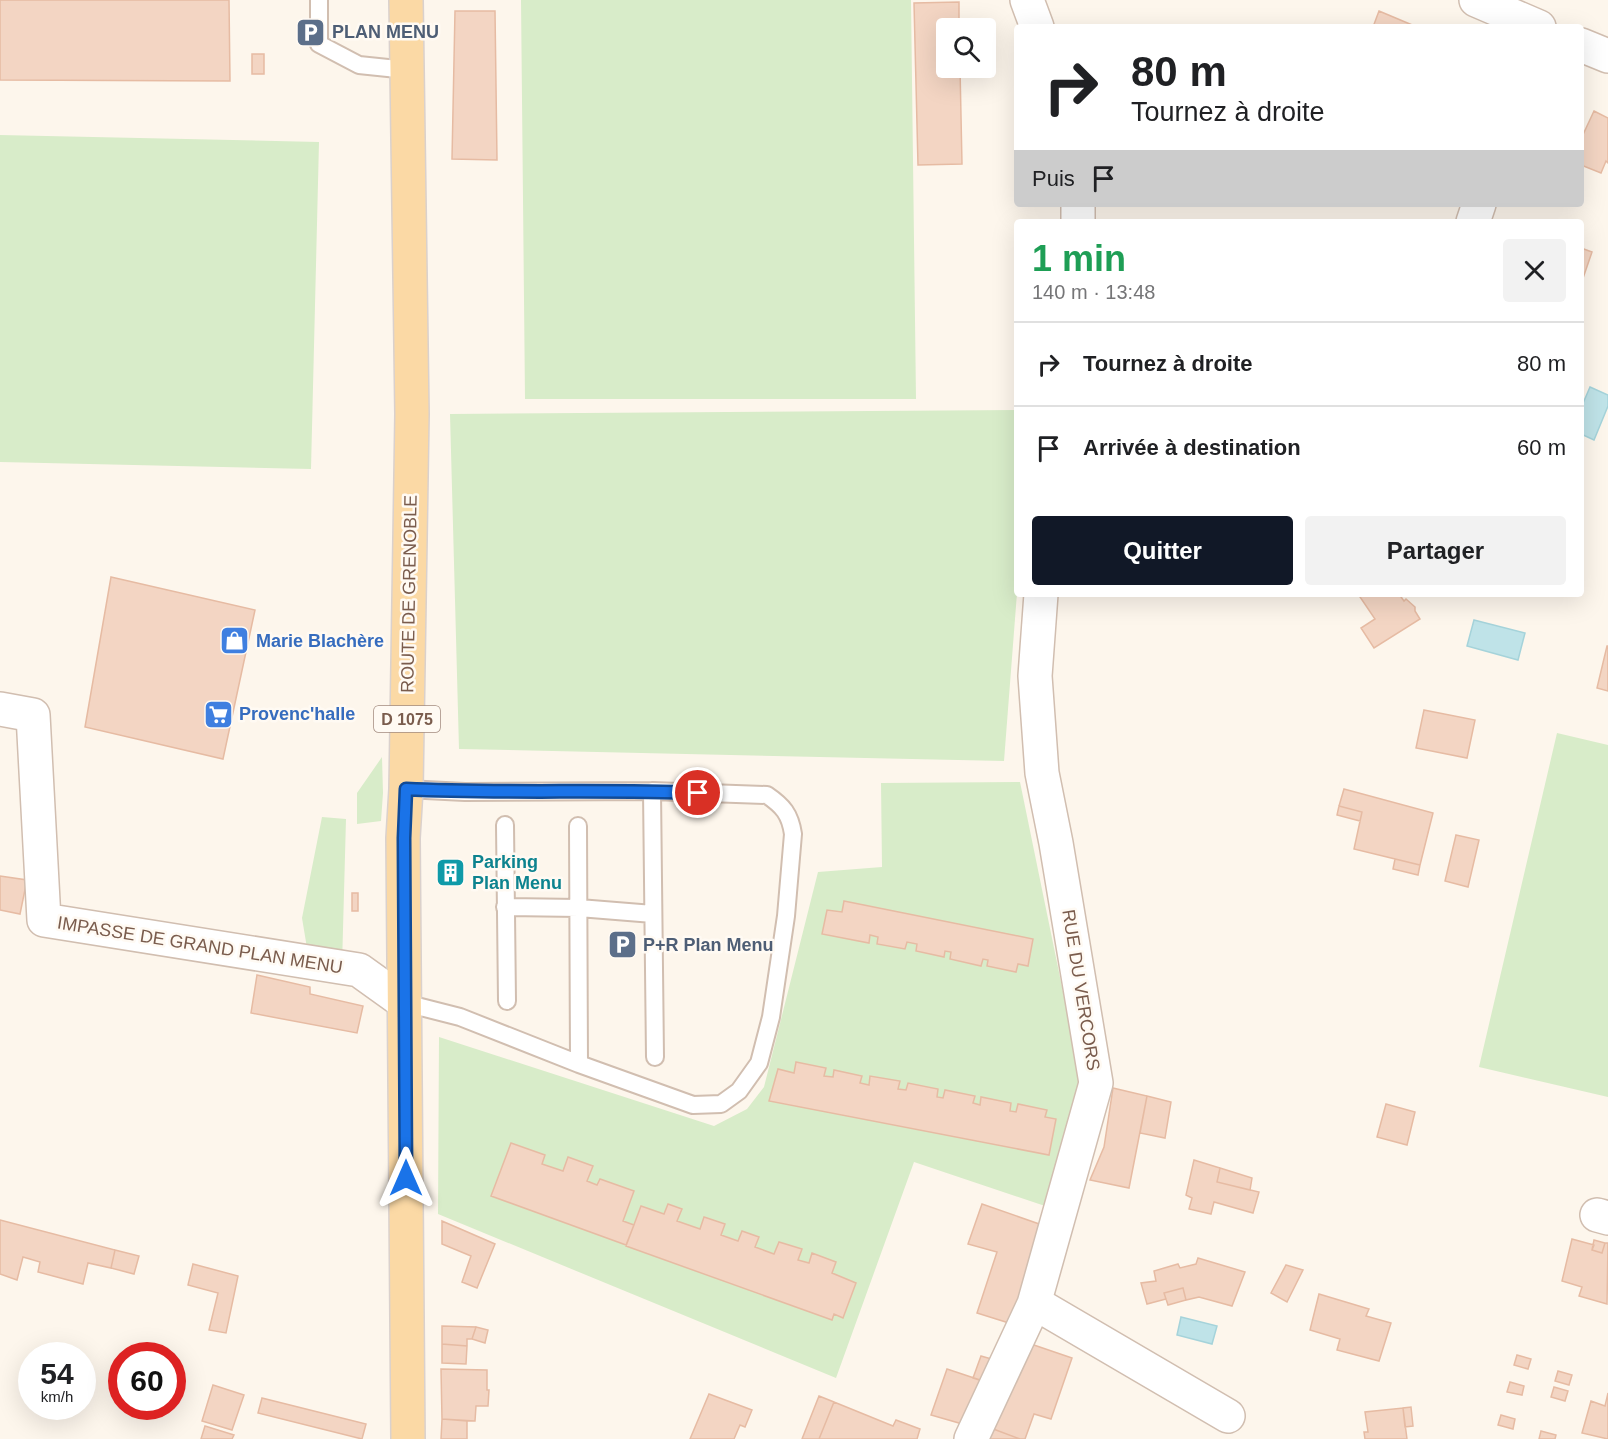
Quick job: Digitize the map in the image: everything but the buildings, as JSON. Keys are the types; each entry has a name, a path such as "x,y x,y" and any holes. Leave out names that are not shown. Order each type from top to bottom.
{"main road":[{"name":"ROUTE DE GRENOBLE","path":"406,0 412,414 404,838 408,1439"}],"street":[{"path":"1026,0 1036,24"},
{"path":"1476,0 1532,24"},
{"path":"1584,46 1608,56"},
{"name":"RUE DU VERCORS","path":"971,1439 1034,1304 1096,1083 1055,835 1042,773 1035,676 1041,597"},
{"name":"IMPASSE DE GRAND PLAN MENU","path":"0,709 33,715 44,920 359,970 405,1003"},
{"path":"1034,1304 1228,1416"}],"lane":[{"path":"319,0 319,44 360,65 407,70"},
{"path":"405,1003 460,1017 579,1064 693,1105 721,1104 740,1091 759,1063 771,1017 786,916 793,834 791,822 782,805 767,795 652,791 465,792 406,789"},
{"path":"652,791 655,1057"},
{"path":"505,825 507,1001"},
{"path":"578,826 579,1064"},
{"path":"505,907 579,908 653,914"}],"green space":[{"path":"521,0 911,0 916,399 525,399"},
{"path":"0,135 319,142 311,469 0,462"},
{"path":"1014,410 1014,597 1017,597 1004,761 459,749 450,414"},
{"path":"1557,733 1608,745 1608,1097 1479,1067"},
{"path":"382,757 381,821 357,824 357,793"},
{"path":"1020,782 1078,1065 1078,1101 1048,1207 914,1162 836,1378 438,1214 439,1037 714,1126 747,1109 764,1087 818,872 882,867 881,783"},
{"path":"322,817 346,819 342,966 309,960 302,918"}],"water":[{"path":"1590,387 1608,395 1608,406 1594,440 1584,435 1584,401"},
{"path":"1474,620 1525,633 1518,660 1467,646"},
{"path":"1181,1317 1217,1326 1212,1344 1177,1335"}],"place":[{"name":"PLAN MENU","path":"311,32"},
{"name":"Marie Blachère","path":"235,641"},
{"name":"Provenc'halle","path":"218,714"},
{"name":"Parking Plan Menu","path":"451,872"},
{"name":"P+R Plan Menu","path":"622,945"}],"route":[{"path":"406,1178 404,838 406,789 465,792 652,791 698,793"}]}
